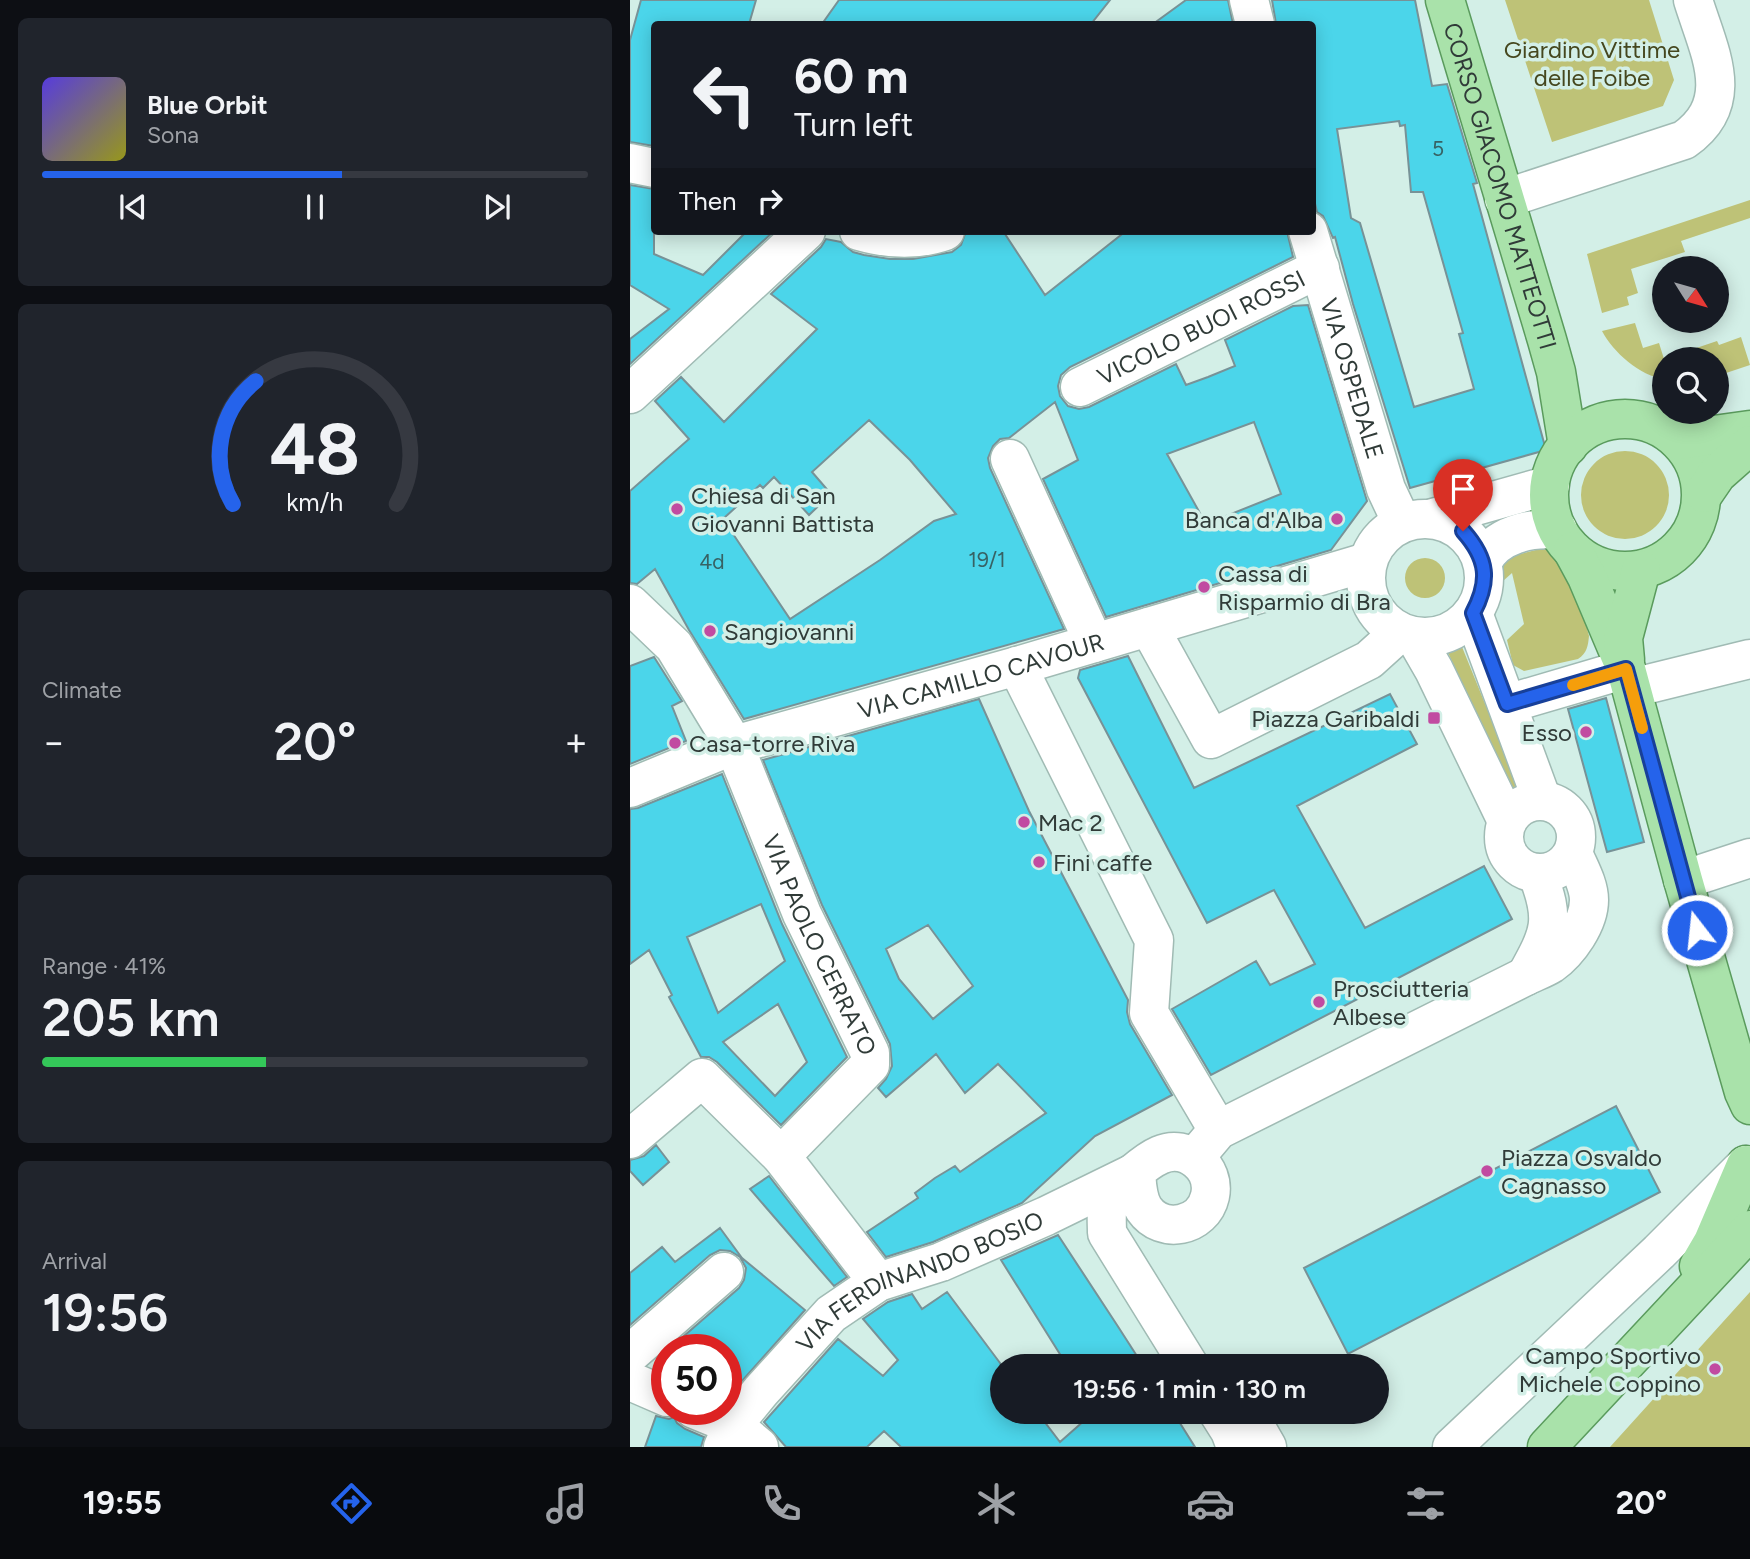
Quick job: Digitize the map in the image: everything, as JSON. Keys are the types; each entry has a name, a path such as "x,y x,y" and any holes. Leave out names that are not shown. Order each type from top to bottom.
{"main road":[{"name":"CORSO GIACOMO MATTEOTTI","path":"1445,0 1556,372 1567,446"},
{"name":"CORSO GIACOMO MATTEOTTI","path":"1556,372 1587,407 1607,421"},
{"path":"1629,678 1587,577 1565,541 1550,507 1550,485 1556,464 1567,446 1584,431 1607,421 1633,419 1657,426 1678,440 1693,460 1704,493"},
{"path":"1678,440 1750,430"},
{"path":"1565,541 1594,565 1618,571 1641,570 1662,562 1681,547 1694,528 1704,493 1717,474 1750,445"},
{"path":"1641,570 1623,638 1629,678 1683,880 1750,1105"},
{"path":"1661,1327 1713,1242 1748,1169 1742,1153 1743,1141 1750,1128"},
{"path":"1547,1447 1750,1230"}],"street":[{"path":"1249,0 1254,21"},
{"path":"1504,199 1684,140 1698,130 1712,108 1716,82 1693,0"},
{"path":"630,163 651,167"},
{"path":"630,394 802,235"},
{"path":"874,235 890,239 934,235"},
{"name":"VIA OSPEDALE","path":"1309,235 1386,489 1417,520"},
{"name":"VICOLO BUOI ROSSI","path":"1080,387 1320,268"},
{"path":"1010,459 1094,643"},
{"path":"1417,520 1449,523 1463,531 1475,545 1483,561 1485,579 1481,597 1473,613 1447,634 1431,637 1408,635 1386,623 1375,611 1367,587 1367,562 1375,545 1386,532 1417,520 1550,485"},
{"path":"1483,561 1489,548 1500,540 1540,528 1565,541"},
{"name":"VIA CAMILLO CAVOUR","path":"630,788 734,745 1017,666 1367,562"},
{"name":"VIA PAOLO CERRATO","path":"630,604 674,646 734,745 802,915 870,1054 870,1065 782,1156"},
{"path":"1473,613 1542,800"},
{"path":"1149,627 1211,739 1370,660 1408,635"},
{"path":"1408,635 1434,670 1507,821"},
{"path":"1507,704 1629,678 1750,659"},
{"path":"1017,666 1154,940 1149,1013 1206,1144 1211,1193 1208,1203 1194,1219 1183,1224 1160,1222 1143,1208 1136,1172"},
{"path":"1542,800 1556,804 1568,813 1575,825 1576,839 1573,853 1564,865 1551,872 1537,873 1523,870 1512,861 1504,842 1507,821 1516,809 1528,802 1542,800"},
{"path":"1182,1354 1107,1233 1110,1198 1121,1184 1159,1155 1183,1152 1206,1144 1551,963 1569,947 1584,920 1589,900 1573,853"},
{"path":"1683,880 1750,858"},
{"path":"1526,976 1545,942 1549,919 1547,898 1537,873"},
{"path":"630,1139 702,1078 782,1156 878,1282"},
{"path":"1452,1447 1748,1169"},
{"name":"VIA FERDINANDO BOSIO","path":"738,1440 761,1391 831,1314 878,1282 941,1262 1046,1216 1136,1172"},
{"path":"1160,1222 1149,1234 1147,1259 1209,1354"},
{"path":"630,1354 724,1272"},
{"path":"630,1381 651,1390"},
{"path":"1225,1424 1236,1447"},
{"path":"1254,1424 1267,1447"},
{"path":"717,1425 738,1440"}],"green space":[{"name":"Giardino Vittime delle Foibe","path":"1505,0 1649,0 1674,80 1663,106 1552,142"},
{"path":"1750,200 1750,218 1681,241 1685,252 1672,256 1652,256 1652,262 1631,269 1638,293 1627,297 1629,305 1602,313 1587,254"},
{"path":"1635,323 1643,348 1659,343 1660,347 1652,347 1652,376 1628,362 1602,331"},
{"path":"1741,337 1750,365 1729,372 1729,347 1699,347 1717,341 1719,345"},
{"path":"1625,451 1650,458 1662,470 1669,495 1662,520 1650,532 1625,539 1600,532 1588,520 1581,495 1588,470 1600,458"},
{"path":"1551,546 1569,562 1589,636 1587,646 1578,659 1524,671 1513,665 1507,640 1524,624 1512,573 1494,589 1491,576 1505,558"},
{"path":"1425,558 1439,564 1445,578 1439,592 1425,598 1411,592 1405,578 1411,564"},
{"path":"1458,637 1518,785 1511,789 1443,642"},
{"name":"Campo Sportivo Michele Coppino","path":"1750,1292 1750,1447 1610,1447"}],"building":[{"path":"641,0 756,0 750,21 651,21 651,146 630,142 630,40"},
{"path":"839,0 1110,0 1093,21 824,21"},
{"path":"1186,0 1228,0 1232,21 1157,21"},
{"path":"1272,0 1415,0 1432,86 1447,84 1477,183 1473,184 1546,450 1410,488 1335,237 1333,238 1323,216 1317,212 1316,21 1276,21","holes":["1399,121 1400,126 1405,125 1411,192 1423,192 1463,333 1459,334 1474,389 1414,407 1360,223 1351,218 1337,129"]},
{"path":"630,185 651,188 651,235 654,235 654,254 703,275 743,235 770,235 630,364 630,339 669,309 630,285"},
{"path":"965,235 1006,235 1045,295 1121,235 1288,235 1293,257 1070,367 1061,375 1058,386 1060,396 1068,406 1079,409 1089,407 1176,364 1186,385 1208,377 1235,366 1225,340 1293,306 1308,305 1367,501 1331,550 1106,617 1043,479 1078,460 1055,402 1009,438 1000,439 993,446 988,458 990,468 1064,629 744,719 655,569 637,584 630,583 630,491 689,439 655,401 681,377 724,422 817,329 771,294 821,247 826,239 841,242 853,252 890,259 913,259 952,252 961,245","holes":["869,420 910,460 956,514 934,521 790,619 723,519 760,485 763,488 774,477 809,515 831,494 812,472","1254,422 1281,494 1206,524 1167,454"]},
{"path":"1128,656 1194,788 1390,694 1417,744 1297,806 1365,928 1484,866 1512,919 1211,1075 1172,1009 1256,961 1270,985 1315,964 1274,890 1207,923 1078,678 1080,670"},
{"path":"654,657 682,701 672,706 686,741 630,764 630,666"},
{"path":"1606,698 1644,842 1607,852 1568,709"},
{"path":"979,699 1029,811 1128,1000 1130,1024 1172,1095 1095,1136 1022,1203 933,1242 886,1257 867,1232 918,1198 915,1193 935,1178 955,1166 960,1172 1046,1113 998,1064 965,1093 936,1054 886,1097 878,1088 892,1066 890,1044 822,905 763,760","holes":["928,925 973,986 933,1019 899,979 886,949"]},
{"path":"722,774 782,924 847,1057 781,1125 717,1062 709,1057 701,1057 669,997 672,995 649,950 630,964 630,809","holes":["761,904 785,961 718,1013 687,937","778,1004 807,1062 775,1096 723,1042"]},
{"path":"1616,1106 1660,1192 1348,1354 1304,1268"},
{"path":"656,1145 669,1162 643,1185 630,1171 630,1160 644,1156"},
{"path":"769,1176 847,1277 834,1286 750,1189"},
{"path":"720,1228 742,1258 805,1310 742,1381 742,1334 686,1334 739,1288 744,1280 746,1268 740,1257 730,1251 720,1250 710,1255 630,1325 630,1273 662,1247 675,1262"},
{"path":"1058,1235 1136,1354 1060,1354 1001,1260"},
{"path":"947,1292 993,1354 990,1354 990,1424 1046,1424 1060,1442 1080,1424 1181,1424 1195,1447 901,1447 884,1431 867,1447 786,1447 764,1422 838,1339 883,1376 898,1360 863,1319 888,1302 912,1294 922,1309"},
{"path":"653,1425 680,1425 704,1437 701,1447 645,1447"}],"slow traffic":[{"path":"1573,685 1626,669 1642,728"}],"place":[{"name":"Chiesa di San Giovanni Battista","path":"677,509"},
{"name":"Banca d'Alba","path":"1337,519"},
{"name":"Cassa di Risparmio di Bra","path":"1204,587"},
{"name":"Sangiovanni","path":"710,631"},
{"name":"Piazza Garibaldi","path":"1434,718"},
{"name":"Esso","path":"1586,732"},
{"name":"Casa-torre Riva","path":"675,743"},
{"name":"Mac 2","path":"1024,822"},
{"name":"Fini caffe","path":"1039,862"},
{"name":"Prosciutteria Albese","path":"1319,1002"},
{"name":"Piazza Osvaldo Cagnasso","path":"1487,1171"},
{"name":"Campo Sportivo Michele Coppino","path":"1715,1369"}],"route":[{"path":"1463,531 1475,545 1483,561 1485,579 1481,597 1473,613 1507,704 1626,669 1697,930"}]}
